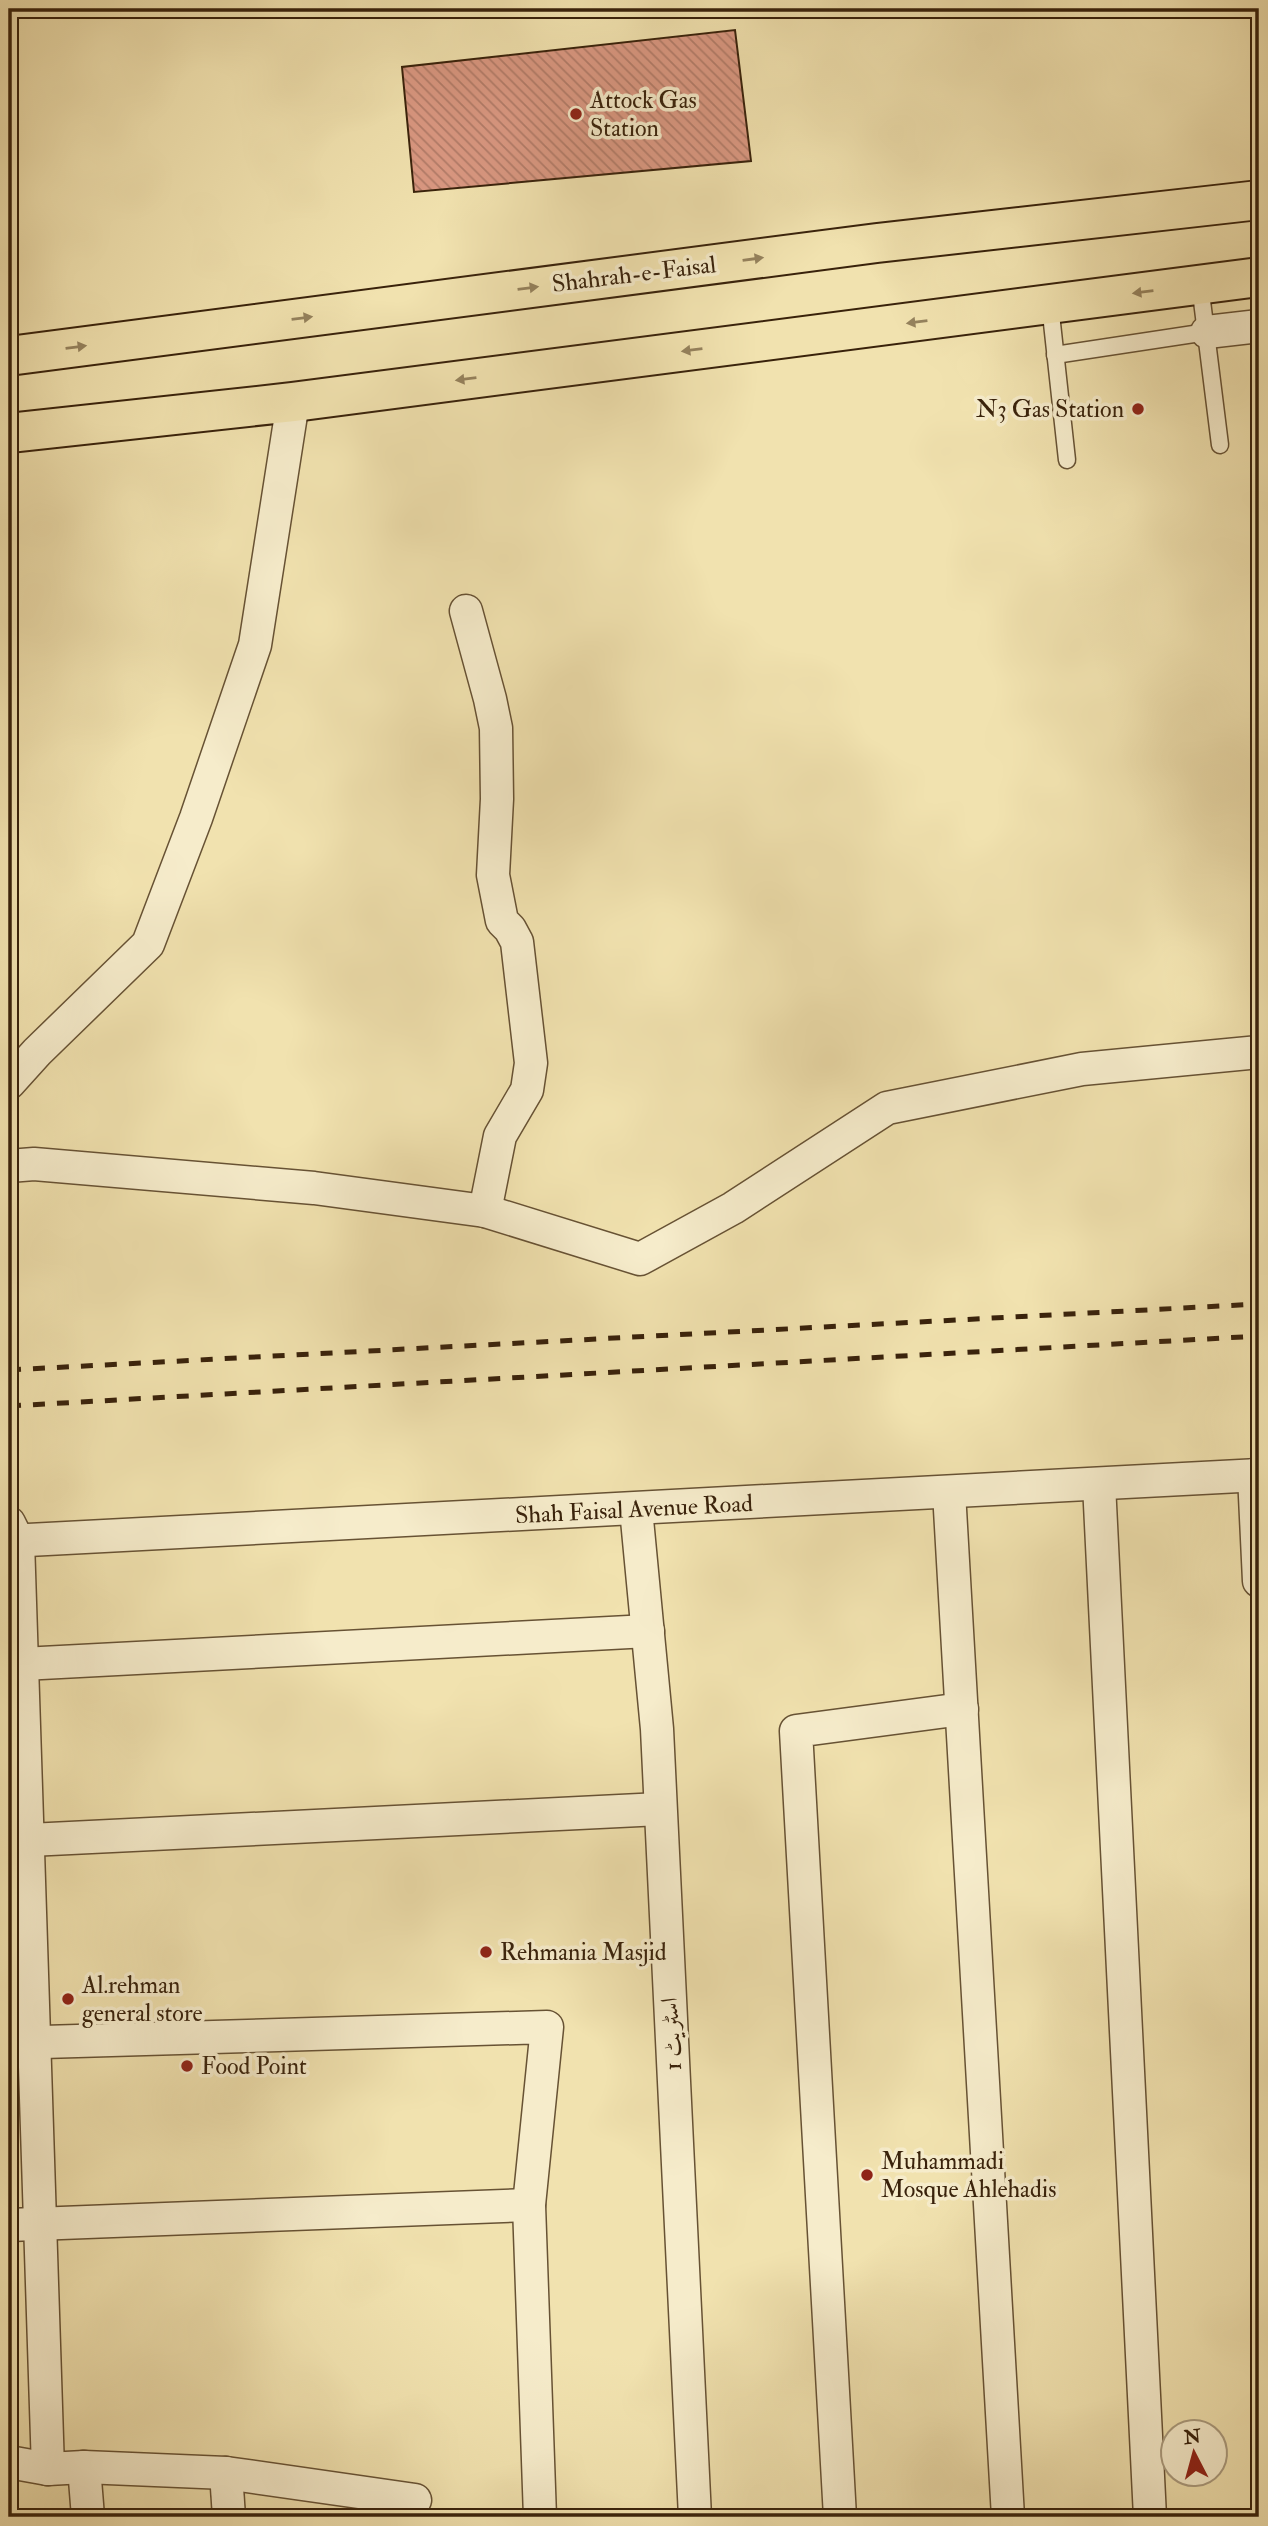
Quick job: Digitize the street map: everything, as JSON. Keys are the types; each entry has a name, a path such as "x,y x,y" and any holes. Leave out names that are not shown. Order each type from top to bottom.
{"highway":[{"name":"Shahrah-e-Faisal","path":"9,356 877,243 1259,200"},
{"path":"9,433 293,402 1259,277"}],"street":[{"path":"1207,332 1259,326"},
{"path":"9,1083 37,1052 148,944 196,818 255,645 293,402"},
{"path":"466,611 496,728 497,799 493,875 502,920 516,942 531,1063 527,1090 500,1136 485,1211"},
{"path":"9,1166 34,1164 314,1188 485,1211 639,1259 733,1208 887,1108 1083,1069 1259,1052"},
{"path":"1257,1475 1259,1581"},
{"name":"Shah Faisal Avenue Road","path":"12,1535 636,1509 1257,1475"},
{"path":"1098,1484 1150,2517"},
{"path":"949,1492 1008,2517"},
{"name":"اسٹریٹ 1","path":"636,1509 657,1729 695,2517"},
{"path":"12,1535 22,1664 18,1841 21,2043 40,2223 48,2469"},
{"path":"22,1664 648,1631"},
{"path":"840,2517 796,1731 962,1709"},
{"path":"18,1841 660,1809"},
{"path":"21,2043 547,2027 529,2205 540,2517"},
{"path":"9,2225 529,2205"},
{"path":"9,2462 48,2469 84,2467 226,2473 415,2500"},
{"path":"84,2467 88,2517"},
{"path":"226,2473 229,2517"}],"lane":[{"path":"1200,285 1220,445"},
{"path":"1050,305 1067,460"},
{"path":"1055,355 1207,332"}],"building":[{"name":"Attock Gas Station","path":"735,30 751,161 414,192 402,67"}],"railway":[{"path":"9,1370 1259,1304"},
{"path":"9,1406 1259,1336"}],"place":[{"name":"Attock Gas Station","path":"576,114"},
{"name":"N3 Gas Station","path":"1138,409"},
{"name":"Rehmania Masjid","path":"486,1952"},
{"name":"Al.rehman general store","path":"68,1999"},
{"name":"Food Point","path":"187,2066"},
{"name":"Muhammadi Mosque Ahlehadis","path":"867,2175"}]}
